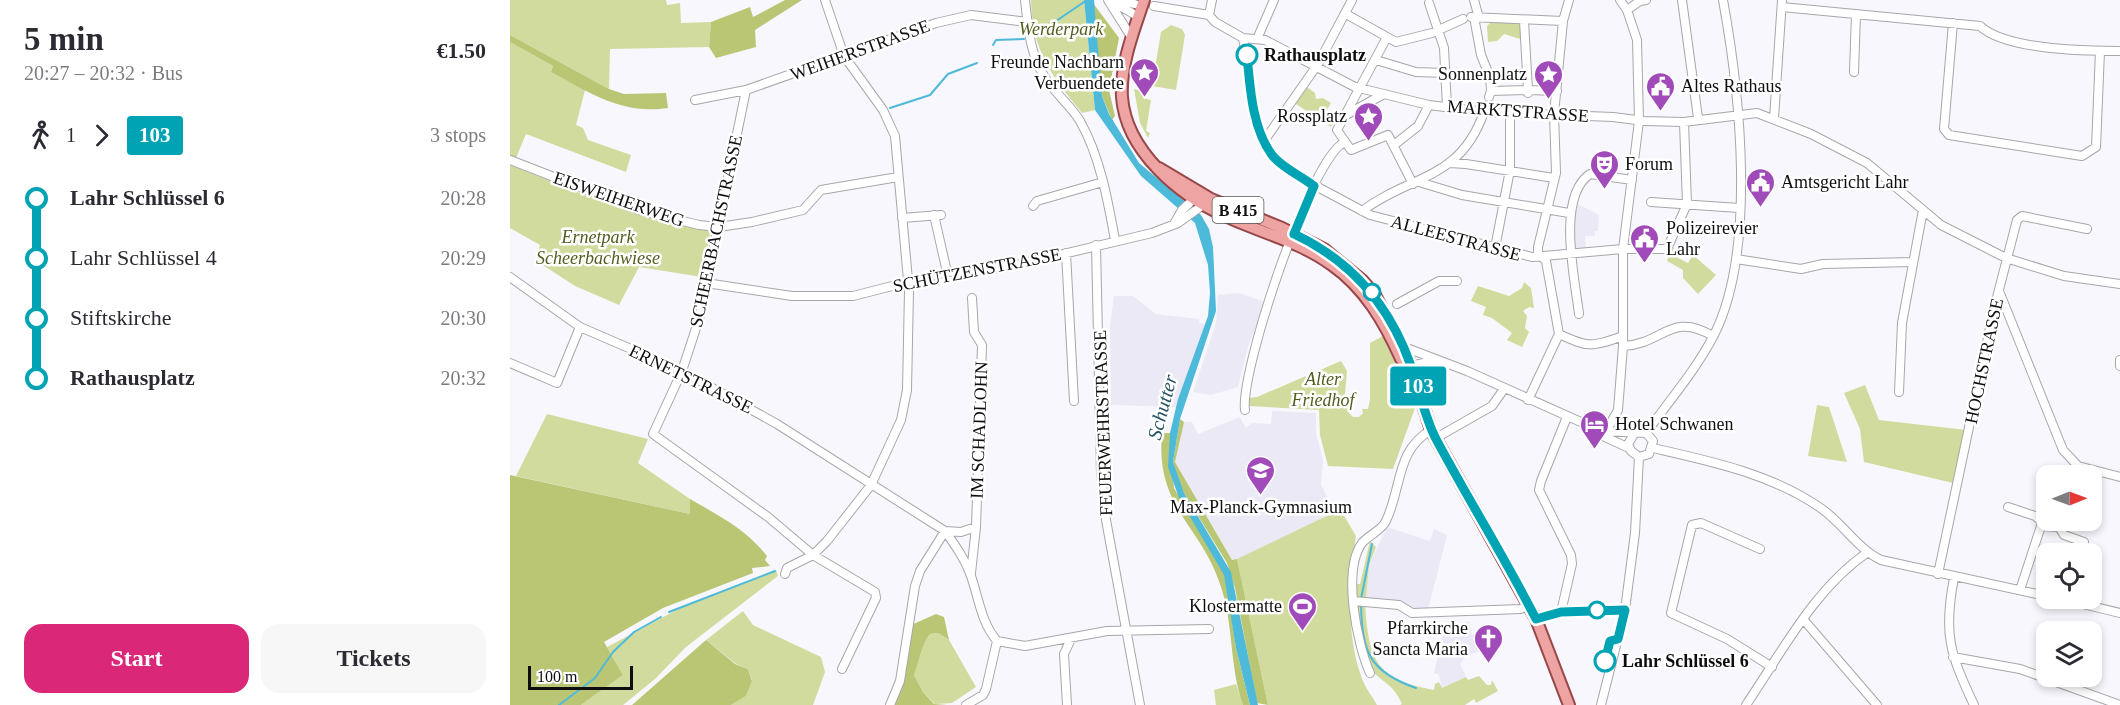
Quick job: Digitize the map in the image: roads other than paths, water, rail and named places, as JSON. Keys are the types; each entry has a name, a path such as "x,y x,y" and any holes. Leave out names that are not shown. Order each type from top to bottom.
{"main road":[{"name":"B 415","path":"1142,8 1124,72 1122,97 1126,117 1140,145 1180,190 1337,258 1364,281 1383,308 1404,347 1433,434 1529,605 1570,704"},
{"name":"B 415","path":"1159,168 1197,196 1203,205 1232,219 1292,237 1334,266 1360,289 1408,364"}],"street":[{"path":"786,571 813,555 871,485 905,405 909,314 892,126 884,110 844,56 825,0"},
{"path":"1025,0 1037,62 1044,77 1080,120 1089,139 1102,182 1115,240"},
{"path":"1109,0 1123,10 1142,8"},
{"path":"1109,0 1132,38"},
{"path":"1119,0 1142,8"},
{"path":"1209,15 1212,0"},
{"path":"1257,39 1274,0"},
{"path":"1264,141 1316,66 1352,0"},
{"path":"1474,0 1472,18 1481,55 1490,77 1490,94 1557,91"},
{"path":"1528,400 1555,347 1559,334 1546,261 1538,252 1538,247 1556,165 1554,114 1563,21 1569,0"},
{"path":"1600,431 1609,426 1618,410 1623,346 1623,249 1639,120 1639,55 1634,26 1620,0"},
{"path":"1627,10 1640,0 1646,0"},
{"path":"1682,0 1698,118"},
{"path":"1646,433 1713,336 1732,285 1739,208 1737,114 1723,0"},
{"path":"1429,3 1444,48 1447,107"},
{"path":"1774,118 1782,4 1980,26 1989,35 2022,42 2100,51 2120,51"},
{"path":"1154,6 1209,15 1215,22 1243,38 1255,112 1264,141"},
{"path":"1346,14 1386,39 1395,42 1438,31 1472,18 1563,21"},
{"path":"1854,72 1856,14"},
{"name":"WEIHERSTRASSE","path":"695,100 746,90 936,23 971,15 1028,22"},
{"path":"1528,21 1528,92"},
{"path":"1953,23 1944,129 1949,135 2082,156 2092,152 2096,147 2100,51"},
{"name":"MARKTSTRASSE","path":"1243,38 1265,40 1361,88 1371,87 1384,94 1429,105 1484,112 1684,122 1698,118 1757,114"},
{"path":"1386,39 1361,88 1336,127 1351,150 1388,135 1416,183 1462,195 1569,213"},
{"path":"1376,60 1416,72 1445,73"},
{"path":"1368,74 1371,87"},
{"name":"SCHEERBACHSTRASSE","path":"746,90 699,319 682,371 653,434 768,517 813,555"},
{"path":"1342,117 1384,94"},
{"path":"1394,145 1418,126 1429,105"},
{"path":"1757,114 1775,107"},
{"path":"1362,211 1448,164 1468,146 1484,112"},
{"path":"1495,248 1510,171 1510,113"},
{"path":"1757,114 1774,118 1811,134 1867,163 1923,210 1962,237 2006,258 2064,276 2120,284"},
{"path":"1684,122 1687,204"},
{"name":"ALLEESTRASSE","path":"1264,141 1272,155 1314,186 1370,215 1532,258 1623,249 1667,249 1687,204"},
{"path":"1245,410 1246,377 1292,237 1323,165 1339,145 1345,142"},
{"name":"EISWEIHERWEG","path":"510,160 639,210 699,225 719,226 752,222 803,210 821,190 898,177"},
{"path":"1448,164 1554,178"},
{"path":"1579,314 1569,213 1584,179 1590,174 1632,180"},
{"path":"1033,206 1037,201 1102,182"},
{"path":"1180,190 1182,210"},
{"path":"1174,224 1182,210 1197,196"},
{"path":"1651,202 1739,208"},
{"name":"SCHÜTZENSTRASSE","path":"706,283 779,295 836,297 871,292 947,272 1004,268 1152,233 1174,224 1203,205"},
{"path":"1899,392 1902,322 1923,210"},
{"path":"902,218 938,215 947,272"},
{"name":"HOCHSTRASSE","path":"1938,574 2006,258 2019,217 2087,229"},
{"name":"FEUERWEHRSTRASSE","path":"1096,245 1101,473 1106,520 1140,705"},
{"path":"1066,253 1074,401"},
{"path":"1736,259 1801,269 1823,264 1913,262"},
{"name":"ERNETSTRASSE","path":"510,277 580,327 682,371 777,424 945,531"},
{"path":"1397,304 1439,281 1457,281"},
{"path":"1999,291 2063,450 2077,465"},
{"name":"IM SCHADLOHN","path":"971,574 976,527 982,345 974,332 972,298"},
{"path":"1623,346 1643,344 1676,326 1694,326 1713,336"},
{"path":"510,363 557,383 580,327"},
{"path":"1559,334 1584,346 1598,345 1623,336"},
{"path":"1404,347 1420,355 1439,360 1600,431 1646,433 1651,437 1653,448 1649,454 1639,457"},
{"path":"1408,364 1420,355"},
{"path":"1408,364 1439,360"},
{"path":"2120,360 2120,366"},
{"path":"1370,673 1362,654 1356,601 1358,553 1371,535 1385,524 1409,447 1492,406 1504,389"},
{"path":"1561,612 1572,564 1571,555 1539,490 1540,481 1567,417"},
{"path":"1600,431 1629,448 1639,457"},
{"path":"1629,448 1629,440 1634,434"},
{"path":"1653,448 1732,468 1790,490 1838,521 1868,552 1881,560 1954,578 2036,594"},
{"path":"1600,704 1625,610 1635,533 1639,457"},
{"path":"2102,472 2120,477"},
{"path":"2008,507 2036,517"},
{"path":"1760,549 1701,523 1692,525 1671,613 1727,639 1772,667"},
{"path":"945,531 961,532 976,527"},
{"path":"945,531 958,548 971,574 984,624 997,641 1025,646 1125,630 1209,629"},
{"path":"890,705 900,681 915,586 932,550 945,531"},
{"path":"2020,590 2039,531"},
{"path":"2063,531 2064,535 2084,542"},
{"path":"1746,705 1803,619 1828,588 1868,552"},
{"path":"813,555 875,592 876,598 842,669"},
{"path":"1954,578 1947,622 1953,657 1974,705"},
{"path":"1356,601 1399,605 1412,613 1521,609 1529,605"},
{"path":"2102,609 2120,613"},
{"path":"1536,619 1561,612 1625,610"},
{"path":"1803,619 1877,705"},
{"path":"1064,654 1071,639"},
{"path":"966,705 986,689 997,641"},
{"path":"1058,641 1064,654 1067,705"},
{"path":"1953,657 2020,669 2120,705"}],"water":[{"path":"1084,0 1094,0 1102,96 1109,114 1139,163 1201,215 1209,229 1213,247 1216,311 1180,419 1173,462 1184,493 1231,572 1258,705 1250,705 1236,648 1224,575 1179,498 1168,467 1170,433 1178,399 1208,316 1210,293 1208,265 1195,223 1141,176 1095,110"}],"waterway":[{"path":"1034,36 1087,0"},
{"path":"993,45 996,40 1024,39"},
{"path":"890,108 930,95 948,74 977,63"},
{"path":"1361,599 1372,544"},
{"path":"669,612 775,571"},
{"path":"1361,604 1364,636 1372,658 1388,675 1416,688"},
{"path":"559,705 595,678 613,652 634,632 661,617"}],"place":[{"name":"Rathausplatz","path":"1247,55"},
{"name":"Freunde Nachbarn Verbuendete","path":"1145,98"},
{"name":"Sonnenplatz","path":"1548,100"},
{"name":"Altes Rathaus","path":"1660,112"},
{"name":"Rossplatz","path":"1368,142"},
{"name":"Forum","path":"1604,190"},
{"name":"Amtsgericht Lahr","path":"1760,208"},
{"name":"Polizeirevier Lahr","path":"1645,264"},
{"name":"Hotel Schwanen","path":"1594,450"},
{"name":"Max-Planck-Gymnasium","path":"1261,496"},
{"name":"Klostermatte","path":"1303,632"},
{"name":"Lahr Schlüssel 6","path":"1605,661"},
{"name":"Pfarrkirche Sancta Maria","path":"1489,664"}],"park label":[{"name":"Werderpark","path":"1061,29"},
{"name":"Ernetpark Scheerbachwiese","path":"598,247"},
{"name":"Alter Friedhof","path":"1323,389"}],"water label":[{"name":"Schutter","path":"1162,407"}]}
